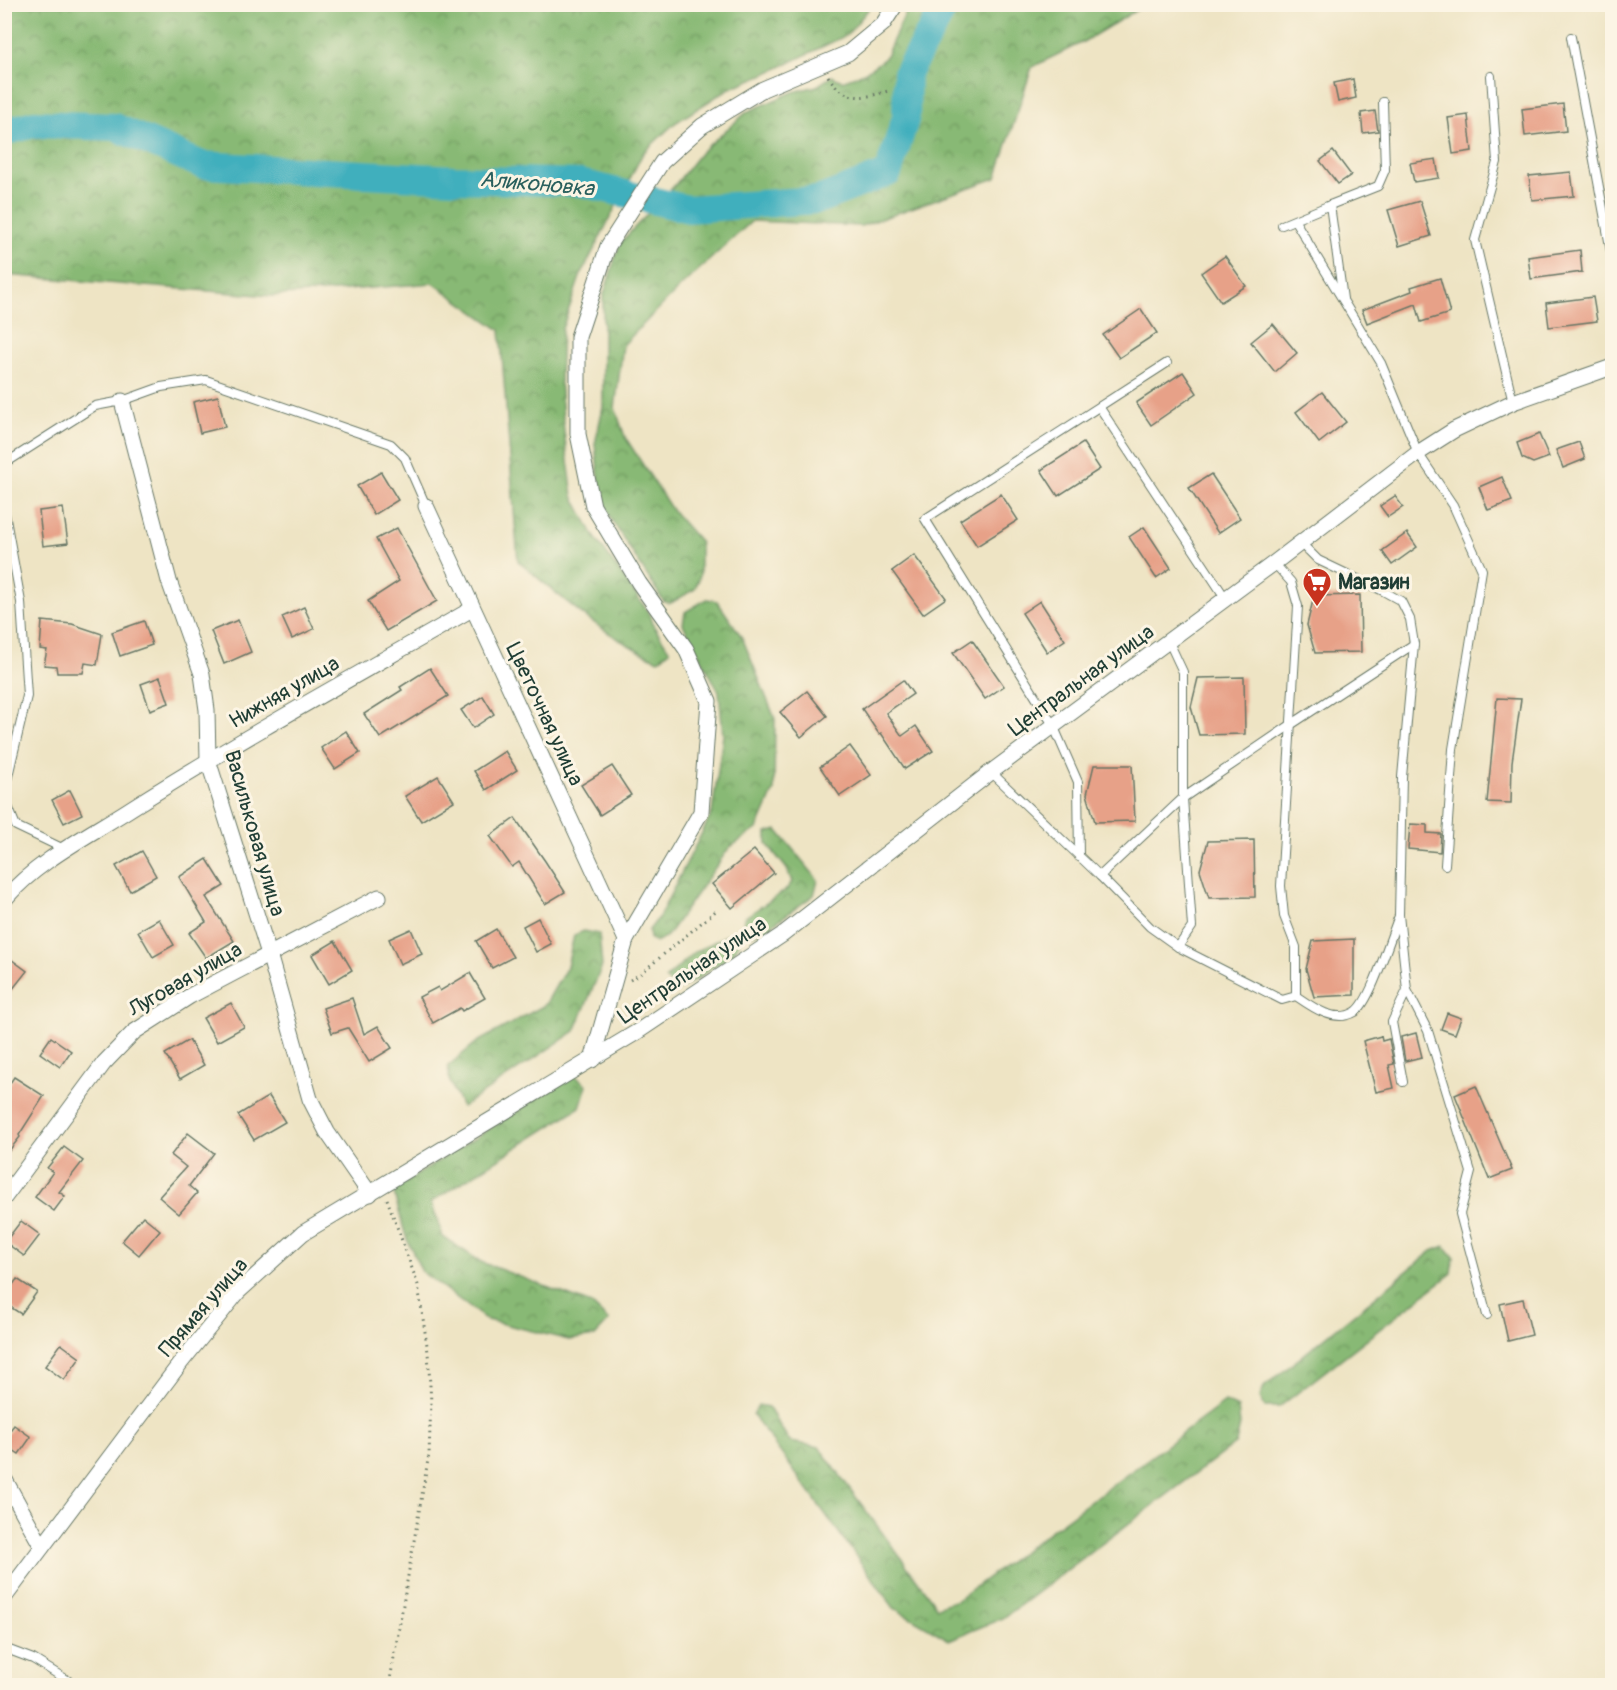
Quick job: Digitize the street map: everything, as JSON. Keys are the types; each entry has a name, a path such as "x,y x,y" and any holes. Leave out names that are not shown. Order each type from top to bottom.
{"street":[{"path":"592,1060 626,940 701,812 709,701 686,649 639,583 594,506 578,434 578,337 608,246 662,162 702,126 763,89 848,53 883,24 896,4"},
{"name":"Центральная улица","path":"592,1060 782,935 1053,725 1226,599 1418,453 1454,430 1513,402 1612,368"},
{"name":"Васильковая улица","path":"122,400 169,581 202,674 207,710 208,760 269,954 310,1099 327,1132 370,1194"},
{"name":"Цветочная улица","path":"426,506 626,940"},
{"name":"Нижняя улица","path":"4,900 14,888 65,850 208,760 472,609"},
{"name":"Луговая улица","path":"4,1198 104,1063 134,1032 190,996 379,897"},
{"name":"Прямая улица","path":"4,1598 182,1360 238,1292 303,1233 592,1060"},
{"path":"4,1478 42,1547"}],"lane":[{"path":"1571,37 1612,257"},
{"path":"1491,76 1497,162 1475,240 1513,402"},
{"path":"1282,225 1378,186 1385,171 1383,102"},
{"path":"1330,205 1343,303"},
{"path":"1295,220 1381,363 1418,453 1453,505 1482,570 1453,749 1445,865"},
{"path":"1079,857 1078,782 1053,725 925,519 1167,363"},
{"path":"4,464 95,406 161,387 206,380 391,444 405,458 426,506"},
{"path":"1100,408 1226,599"},
{"path":"4,508 21,602 27,696 4,795 16,826 65,850"},
{"path":"1301,543 1318,560 1401,601 1410,619 1414,644 1402,777 1399,915 1407,990 1428,1031 1471,1172 1460,1214 1487,1315"},
{"path":"1274,563 1291,582 1298,606 1281,886 1284,916 1296,947 1296,996"},
{"path":"1168,642 1183,672 1183,798 1192,927 1178,947"},
{"path":"1100,876 1183,798 1414,644"},
{"path":"991,772 1150,927 1178,947 1282,1000 1296,996 1317,1010 1338,1016 1356,1012 1367,998 1399,915"},
{"path":"1403,1082 1392,1022 1407,990"},
{"path":"4,1648 33,1659 77,1686"}],"path":[{"path":"820,65 833,84 845,93 864,98 888,91"},
{"path":"615,977 628,982 639,975 718,909"},
{"path":"383,1186 418,1285 428,1352 431,1402 429,1455 389,1686"}],"green space":[{"path":"4,5 872,5 847,35 728,89 675,123 643,153 580,277 562,329 560,381 573,496 594,536 651,616 651,622 670,651 658,660 620,640 585,616 518,561 500,330 433,283 272,296 5,275"},
{"path":"909,5 1145,5 1083,42 1032,67 996,178 861,226 752,221 681,286 623,345 615,408 625,437 672,510 700,542 700,575 695,589 671,603 664,602 611,519 601,495 595,444 603,407 603,297 620,243 675,185 701,152 747,112 793,92 817,86 832,76 842,81 864,73 885,58"},
{"path":"707,599 717,601 742,637 775,719 774,790 757,829 729,848 667,936 656,942 650,939 649,930 659,917 712,813 723,735 719,692 683,624 685,612"},
{"path":"777,830 818,880 814,895 761,933 749,935 743,928 744,918 786,890 792,882 787,869 767,844 767,833"},
{"path":"584,931 599,934 602,966 575,1031 462,1107 450,1082 448,1066 477,1042 545,1005 567,967 574,935"},
{"path":"729,934 739,944 732,956 711,968 698,979 678,989 665,979 695,952"},
{"path":"574,1075 587,1085 580,1107 431,1202 443,1237 481,1262 591,1304 609,1321 595,1336 569,1340 487,1320 422,1272 406,1237 393,1190"},
{"path":"1445,1246 1454,1257 1452,1273 1279,1407 1265,1407 1260,1397 1264,1387 1432,1251"},
{"path":"1225,1402 1238,1408 1240,1425 1236,1443 1003,1618 949,1640 894,1608 753,1415 758,1405 768,1407 790,1442 819,1447 937,1607 957,1600"}],"building":[{"path":"1353,79 1356,98 1338,102 1334,83"},
{"path":"1563,104 1566,131 1525,136 1522,109"},
{"path":"1375,111 1378,131 1363,133 1361,113"},
{"path":"1468,115 1472,151 1453,154 1448,118"},
{"path":"1333,151 1351,175 1338,184 1320,161"},
{"path":"1436,159 1439,178 1414,182 1410,163"},
{"path":"1571,172 1574,196 1532,200 1529,176"},
{"path":"1420,201 1431,236 1399,246 1388,210"},
{"path":"1580,250 1582,272 1531,279 1528,257"},
{"path":"1225,256 1246,286 1221,302 1201,273"},
{"path":"1440,278 1450,313 1421,322 1416,304 1367,323 1362,310 1412,291 1411,287"},
{"path":"1593,297 1597,321 1549,327 1546,303"},
{"path":"1141,309 1157,333 1119,358 1103,335"},
{"path":"1273,324 1297,353 1275,372 1251,342"},
{"path":"1183,372 1197,393 1151,425 1136,403"},
{"path":"1322,392 1346,422 1319,443 1296,412"},
{"path":"218,396 225,427 200,433 193,402"},
{"path":"1539,434 1549,457 1533,463 1522,458 1517,443"},
{"path":"1579,442 1585,459 1563,468 1556,450"},
{"path":"1083,443 1100,469 1058,496 1041,470"},
{"path":"381,472 398,500 374,515 357,486"},
{"path":"1211,474 1240,518 1218,533 1189,488"},
{"path":"1502,477 1512,501 1488,510 1479,487"},
{"path":"1001,494 1018,520 977,546 960,520"},
{"path":"1395,496 1403,507 1388,517 1380,506"},
{"path":"63,508 68,543 43,546 39,511"},
{"path":"1144,527 1171,568 1156,578 1129,537"},
{"path":"397,528 437,601 386,631 368,601 399,581 376,539"},
{"path":"1407,533 1417,547 1392,565 1382,551"},
{"path":"914,555 946,598 923,614 892,571"},
{"path":"1360,595 1361,652 1315,653 1307,625 1314,596"},
{"path":"1040,601 1065,640 1047,652 1022,613"},
{"path":"304,607 314,629 292,639 282,617"},
{"path":"238,620 251,652 224,664 211,631"},
{"path":"42,621 72,624 102,634 97,665 85,663 83,673 57,673 56,666 44,665 47,650 40,649"},
{"path":"144,621 152,645 120,656 112,632"},
{"path":"972,640 1004,686 985,699 953,653"},
{"path":"430,668 448,696 380,738 364,714 402,690 400,687"},
{"path":"160,677 169,703 150,710 141,684"},
{"path":"1244,677 1245,734 1199,735 1191,707 1198,678"},
{"path":"903,680 913,694 886,713 902,736 916,726 933,751 905,769 862,709"},
{"path":"807,691 827,716 801,737 780,712"},
{"path":"483,696 494,714 473,728 461,710"},
{"path":"1497,698 1521,699 1512,762 1511,803 1487,802"},
{"path":"346,731 360,753 335,769 321,748"},
{"path":"850,746 871,775 840,796 820,767"},
{"path":"505,751 517,770 486,790 474,771"},
{"path":"1094,765 1132,765 1135,821 1095,822 1087,794"},
{"path":"612,766 631,795 600,815 581,785"},
{"path":"438,776 454,801 421,821 405,796"},
{"path":"70,790 82,814 64,823 52,800"},
{"path":"515,818 565,892 545,904 519,862 512,867 490,836"},
{"path":"1410,824 1427,825 1427,833 1441,834 1440,852 1408,849"},
{"path":"1254,840 1255,897 1209,898 1200,870 1208,841"},
{"path":"754,850 774,873 732,908 712,884"},
{"path":"142,851 156,876 130,891 116,866"},
{"path":"207,859 224,886 206,897 234,941 206,958 189,933 206,922 179,877"},
{"path":"538,918 551,944 536,952 523,926"},
{"path":"159,919 174,945 153,957 138,931"},
{"path":"411,929 422,954 400,964 389,939"},
{"path":"496,929 513,957 492,968 476,941"},
{"path":"1354,939 1354,995 1314,997 1306,969 1313,941"},
{"path":"335,941 352,970 329,984 312,955"},
{"path":"4,954 27,971 4,1000"},
{"path":"470,973 485,998 462,1011 460,1008 433,1023 419,997 438,987 440,991"},
{"path":"352,998 364,1034 378,1026 392,1048 369,1062 348,1028 332,1033 323,1008"},
{"path":"231,1003 244,1027 217,1042 203,1018"},
{"path":"1447,1013 1461,1018 1455,1034 1441,1029"},
{"path":"1416,1033 1422,1057 1405,1061 1401,1037"},
{"path":"1381,1036 1382,1041 1389,1039 1394,1064 1389,1065 1394,1088 1376,1092 1363,1041"},
{"path":"51,1037 71,1051 60,1067 40,1053"},
{"path":"189,1040 204,1065 180,1079 165,1054"},
{"path":"14,1077 44,1096 19,1135 20,1137 4,1157 4,1092"},
{"path":"1476,1086 1512,1170 1489,1179 1455,1095"},
{"path":"269,1096 285,1122 254,1140 238,1115"},
{"path":"188,1133 214,1153 189,1186 197,1193 179,1214 159,1197 186,1167 171,1155"},
{"path":"64,1147 83,1161 59,1192 65,1196 54,1211 35,1197 53,1172 47,1168"},
{"path":"143,1216 160,1230 139,1255 122,1241"},
{"path":"21,1221 40,1235 24,1256 5,1242"},
{"path":"17,1279 37,1292 21,1314 4,1303 4,1297"},
{"path":"1523,1299 1532,1335 1508,1341 1500,1304"},
{"path":"61,1344 80,1358 64,1380 45,1366"},
{"path":"14,1425 31,1437 19,1454 4,1444 4,1438"}],"waterway":[{"name":"Аликоновка","path":"4,132 34,124 115,127 202,165 454,179 581,183 688,209 818,200 888,173 906,117 907,73 946,4"}],"place":[{"name":"Магазин","path":"1317,608"}]}
